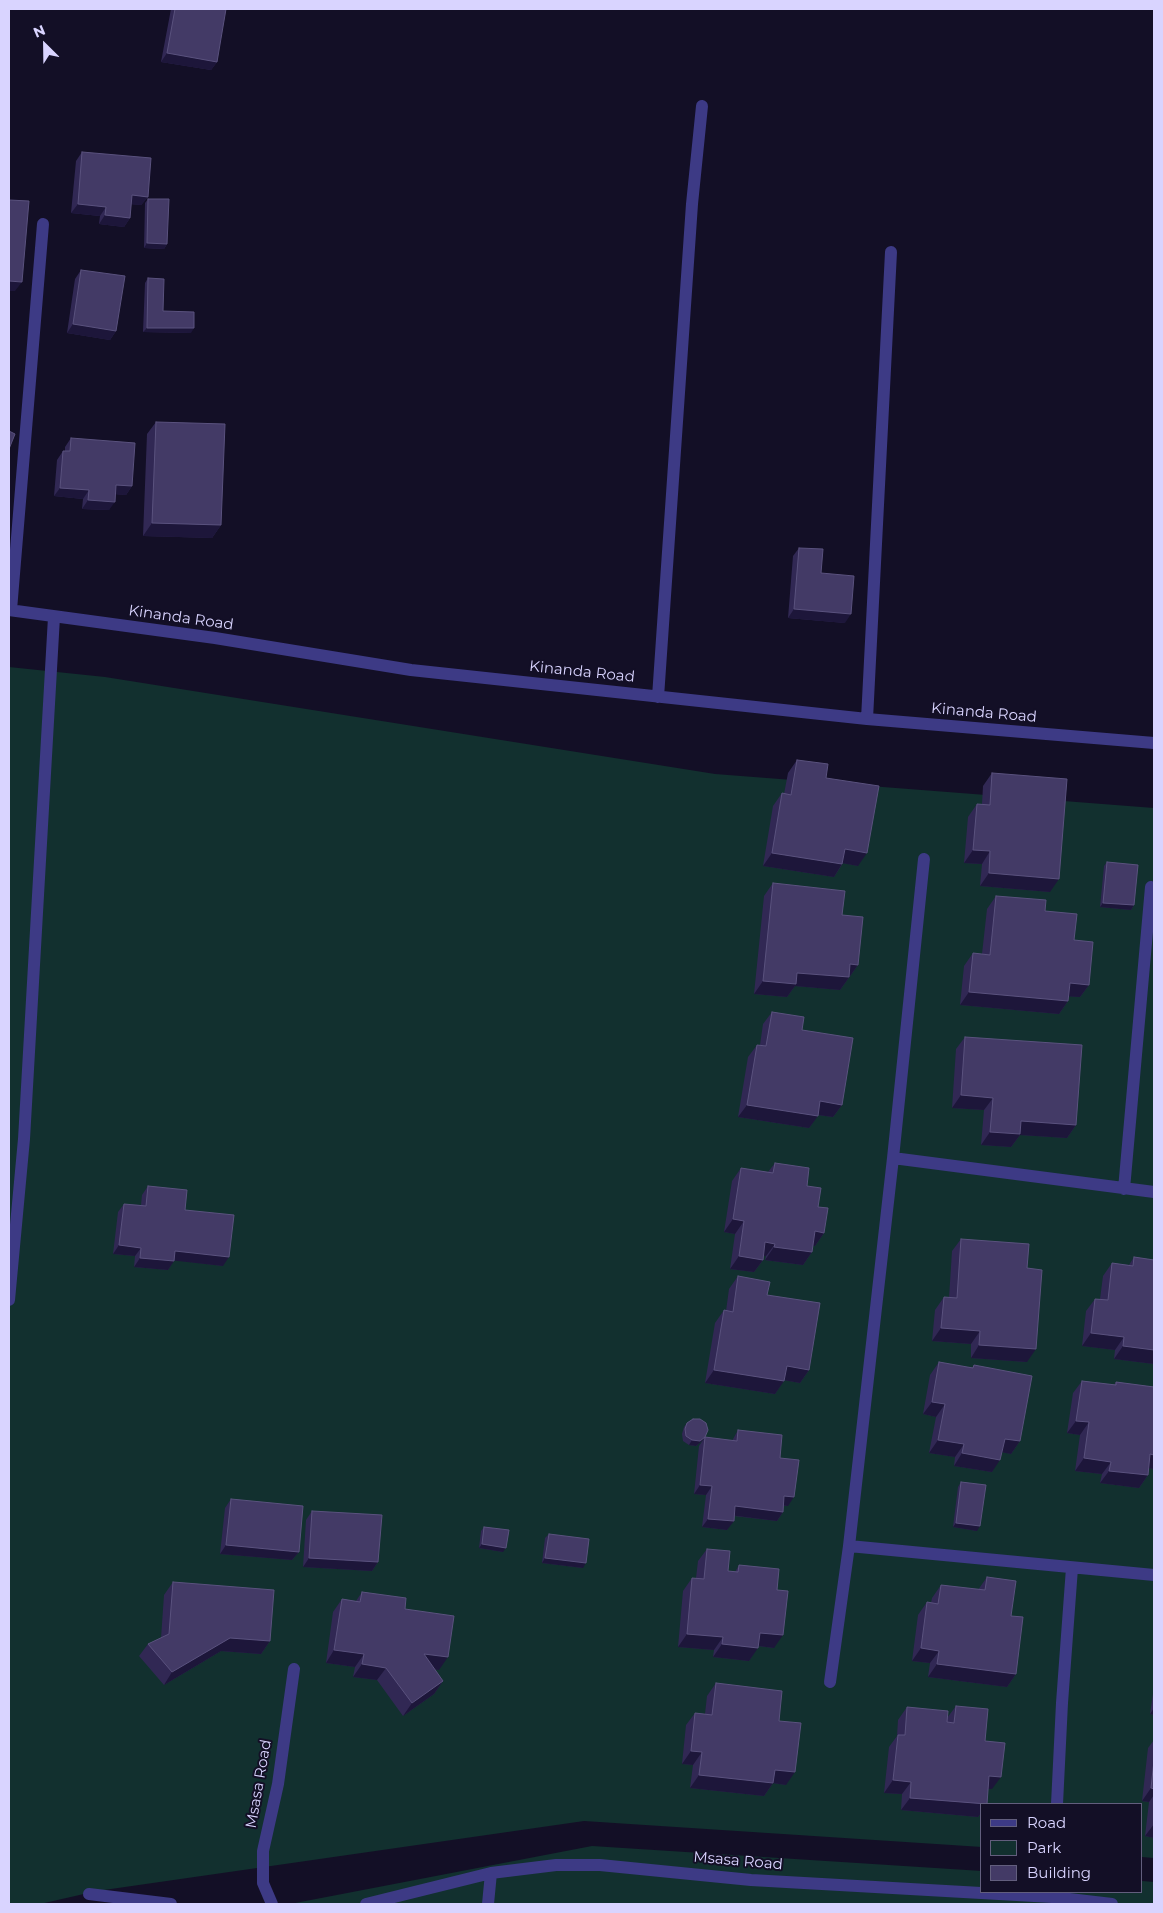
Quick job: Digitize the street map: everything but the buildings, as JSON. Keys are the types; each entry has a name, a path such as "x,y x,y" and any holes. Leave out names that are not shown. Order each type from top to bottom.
{"street":[{"path":"658,697 691,214 702,106"},
{"path":"10,610 43,224"},
{"path":"866,719 885,395 891,252"},
{"name":"Kinanda Road","path":"10,610 215,638 411,670 866,719 1154,744"},
{"path":"9,1300 24,1139 54,617"},
{"path":"830,1682 849,1546 893,1158 924,859"},
{"path":"1124,1189 1151,887"},
{"path":"893,1158 1154,1192"},
{"path":"849,1546 1154,1575"},
{"path":"1057,1803 1072,1568"},
{"name":"Msasa Road","path":"272,1904 263,1883 263,1851 278,1784 294,1669"},
{"name":"Msasa Road","path":"366,1904 491,1873 556,1865 600,1865 751,1880 980,1891"},
{"path":"488,1904 491,1873"},
{"name":"Msasa Road","path":"1030,1893 1052,1894 1112,1904"},
{"path":"89,1894 171,1904"}],"green space":[{"path":"9,667 105,677 715,774 1154,808 1154,1858 1143,1857 1143,1803 980,1803 980,1847 584,1821 97,1891 40,1904 9,1904"},
{"path":"592,1846 980,1871 980,1893 1143,1893 1143,1881 1154,1882 1154,1904 290,1904"}]}
